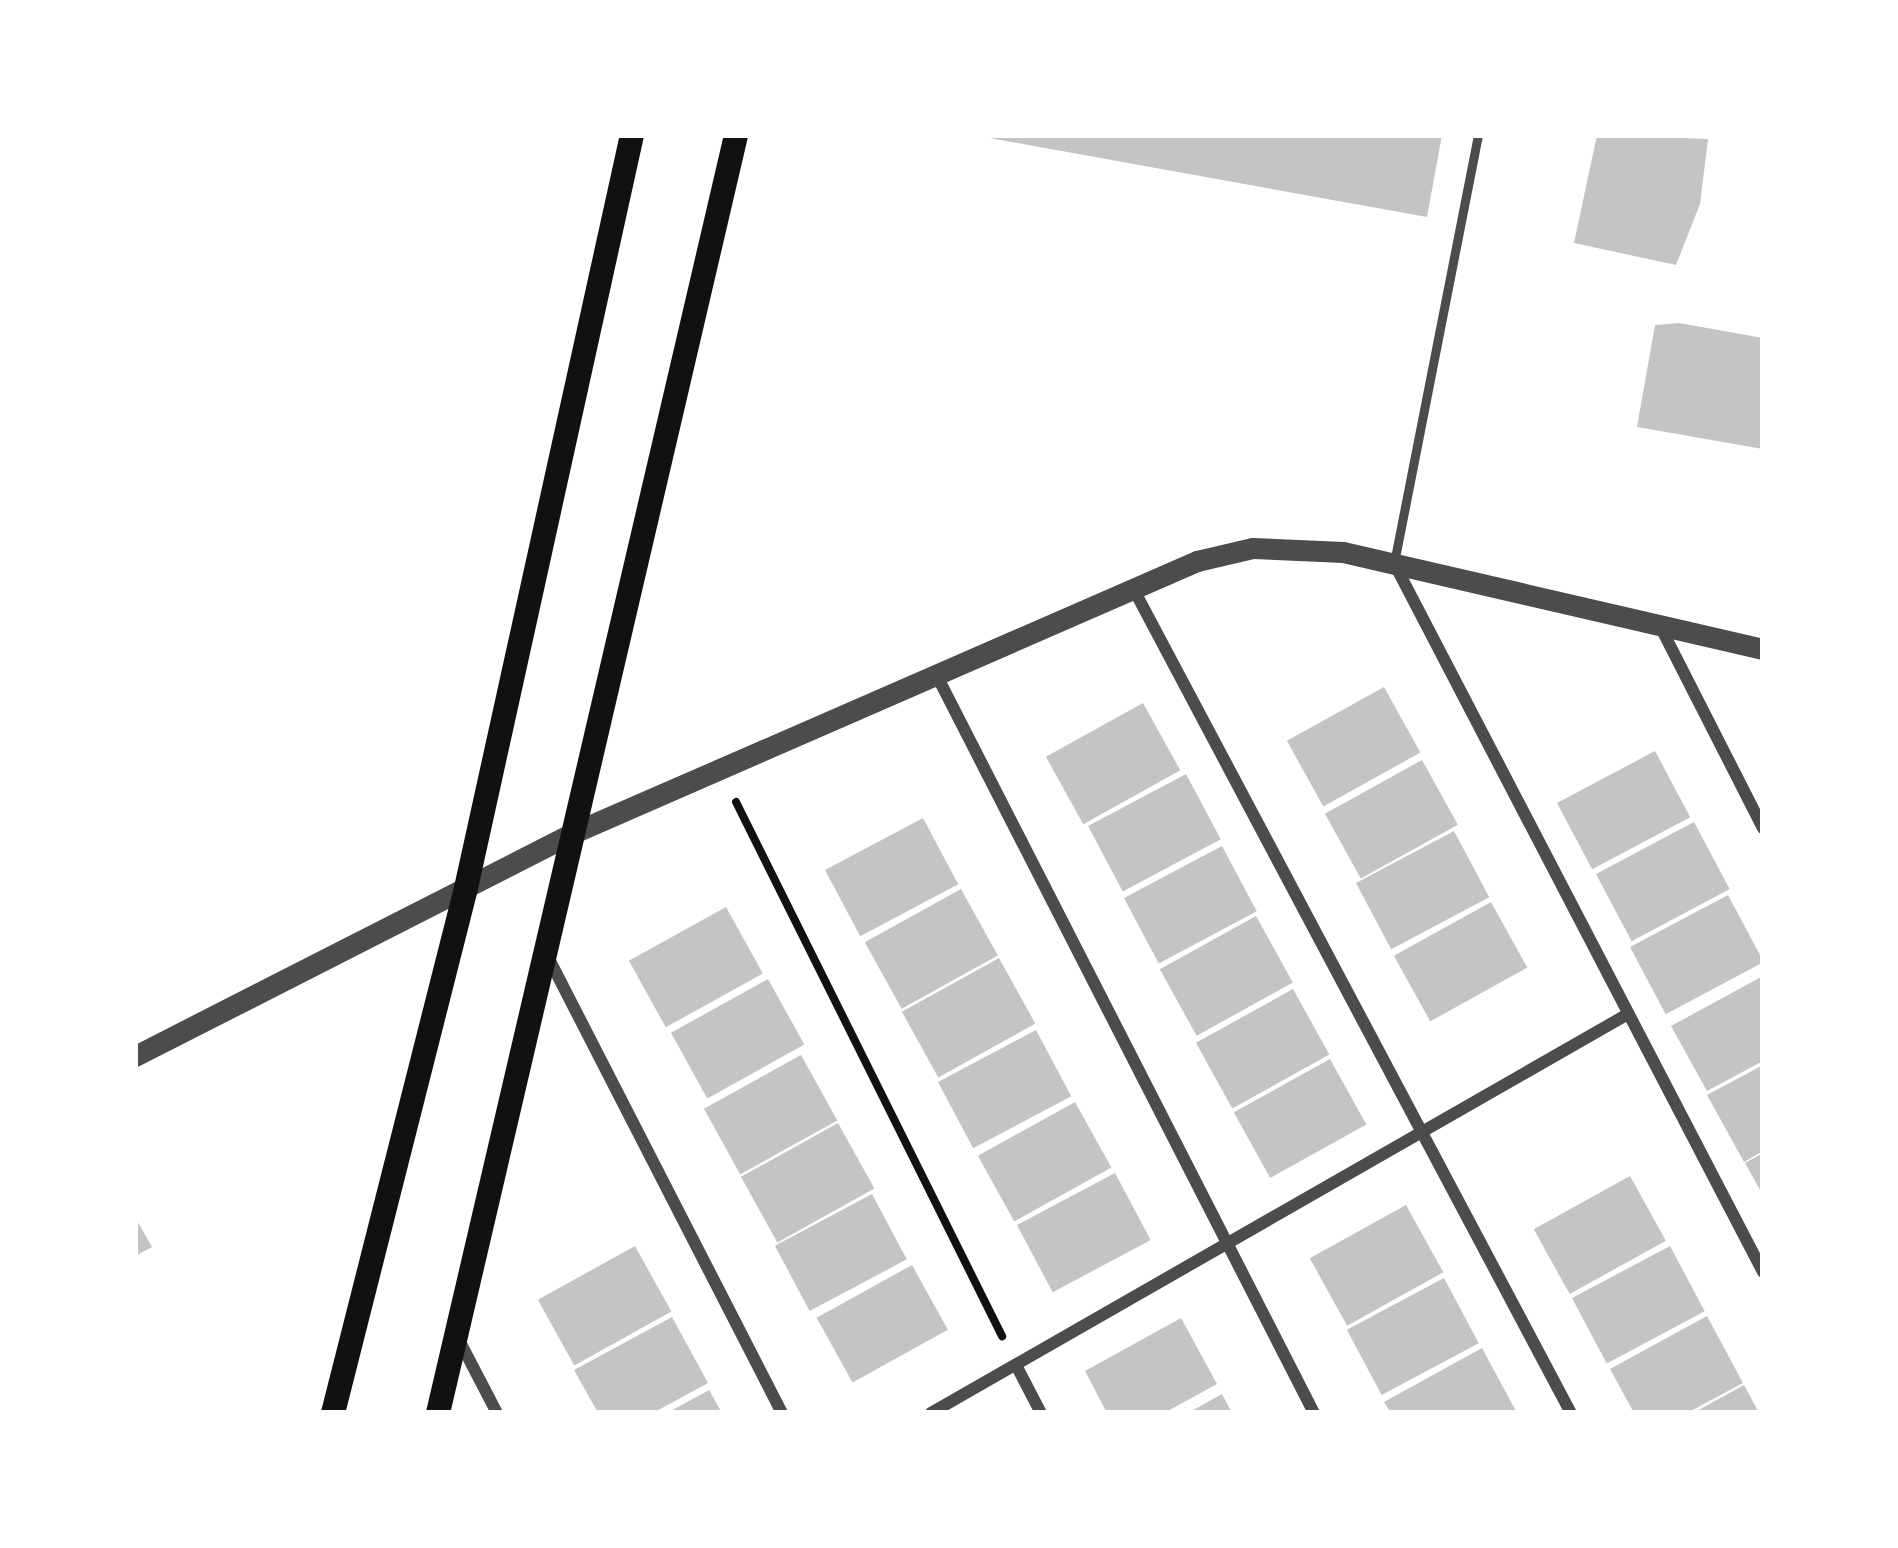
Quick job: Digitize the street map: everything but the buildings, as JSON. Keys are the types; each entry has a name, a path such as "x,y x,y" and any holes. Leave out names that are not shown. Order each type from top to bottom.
{"main road":[{"path":"333,1413 466,889 632,135"},
{"path":"438,1413 736,135"}],"street":[{"path":"135,1056 573,833 1133,588 1253,548 1309,547 1394,563 1763,649"},
{"path":"1394,563 1763,1272"},
{"path":"1133,588 1571,1413"},
{"path":"1659,625 1763,828"},
{"path":"936,674 1314,1413"},
{"path":"547,955 782,1413"},
{"path":"931,1413 1628,1014"},
{"path":"458,1338 497,1413"},
{"path":"1016,1365 1041,1413"}],"lane":[{"path":"1394,563 1478,135"}],"path":[{"path":"720,769 1016,1365"}]}
